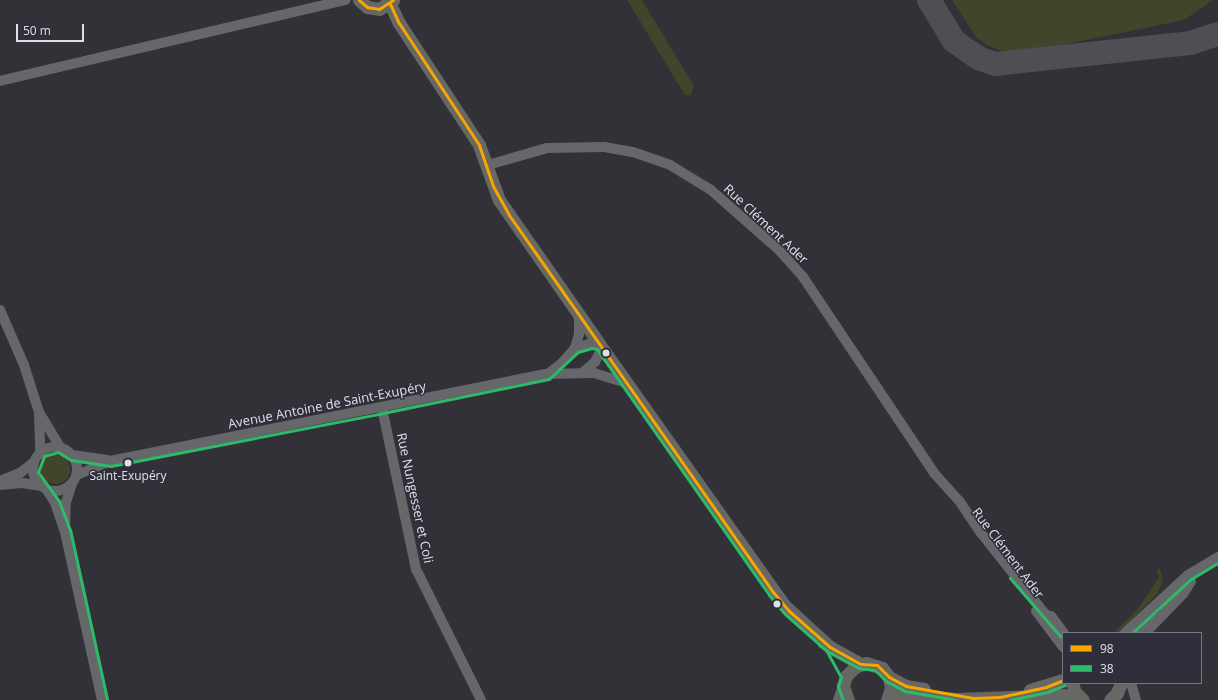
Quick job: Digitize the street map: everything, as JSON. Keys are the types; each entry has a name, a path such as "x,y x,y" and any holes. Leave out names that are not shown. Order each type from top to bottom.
{"main road":[{"path":"359,0 373,9 392,2 399,23 473,135 488,165 499,200 773,592 789,611 830,648 861,664 877,665 889,677 906,686 973,698"},
{"path":"830,648 845,681 848,700"},
{"path":"845,681 861,664"},
{"path":"887,699 891,688 889,677"},
{"path":"1000,697 1046,687 1062,680"},
{"path":"1073,684 1081,699"},
{"path":"887,699 905,695 955,699 1063,695 1081,699"}],"street":[{"path":"0,81 346,0"},
{"name":"Rue Clément Ader","path":"488,165 547,148 604,147 656,159 698,181 778,249 803,277 934,473 960,502 980,533 1046,615 1051,616 1063,632"},
{"path":"0,310 24,365 39,412 60,447 72,455 78,468 66,502 65,532"},
{"name":"Avenue Antoine de Saint-Exupéry","path":"548,374 562,363 575,348 579,334 579,315"},
{"path":"575,348 585,344 601,346 595,362 583,372"},
{"name":"Avenue Antoine de Saint-Exupéry","path":"74,479 110,461 548,374 583,372 606,375 627,383"},
{"name":"Rue Nungesser et Coli","path":"382,408 416,569 481,700"},
{"path":"0,481 20,472 34,462 40,452 39,412"},
{"path":"40,452 46,449 60,447"},
{"name":"Avenue Antoine de Saint-Exupéry","path":"72,455 110,461"},
{"path":"34,462 33,473 55,503 65,532 102,700"},
{"name":"Rue Clément Ader","path":"934,473 940,486 1062,646"},
{"path":"0,484 22,483 62,491 74,479"},
{"path":"1126,632 1188,575 1218,557"},
{"path":"1139,632 1191,581 1218,564"},
{"path":"1147,632 1183,594 1191,581"},
{"path":"838,700 845,681"},
{"path":"1131,684 1136,700"}],"green space":[{"path":"627,0 642,0 694,86 691,95 685,95"},
{"path":"952,0 1213,0 1184,20 1012,55 989,46 976,37"},
{"path":"55,454 66,458 70,469 66,480 55,484 44,480 40,469 44,458"},
{"path":"1160,568 1163,581 1157,594 1120,632 1115,632 1137,610 1159,577 1156,570"}],"taxiway":[{"path":"929,0 954,41 978,58 995,64 1190,43 1218,34"}],"transit line":[{"name":"98","path":"359,0 367,7 379,9 393,0"},
{"name":"98","path":"390,4 399,23 479,145 493,186 509,215 773,592 789,611 830,647 861,664"},
{"name":"38","path":"107,699 70,530 59,501 38,472 44,456 58,452 71,460 111,466 383,413 549,379 578,352 592,348 597,349 769,595 785,614 827,651 859,668 875,670 886,681 905,691 956,700"},
{"name":"38","path":"1133,632 1191,579 1218,563"},
{"name":"38","path":"1010,578 1060,636"},
{"name":"38","path":"819,645 826,650 841,677 838,687 843,700"},
{"name":"98","path":"861,664 877,665 889,677 906,686 973,698 1000,697 1046,687 1062,680"},
{"name":"38","path":"1010,700 1047,692 1065,685"}],"place":[{"name":"Saint-Exupéry","path":"128,463"}]}
